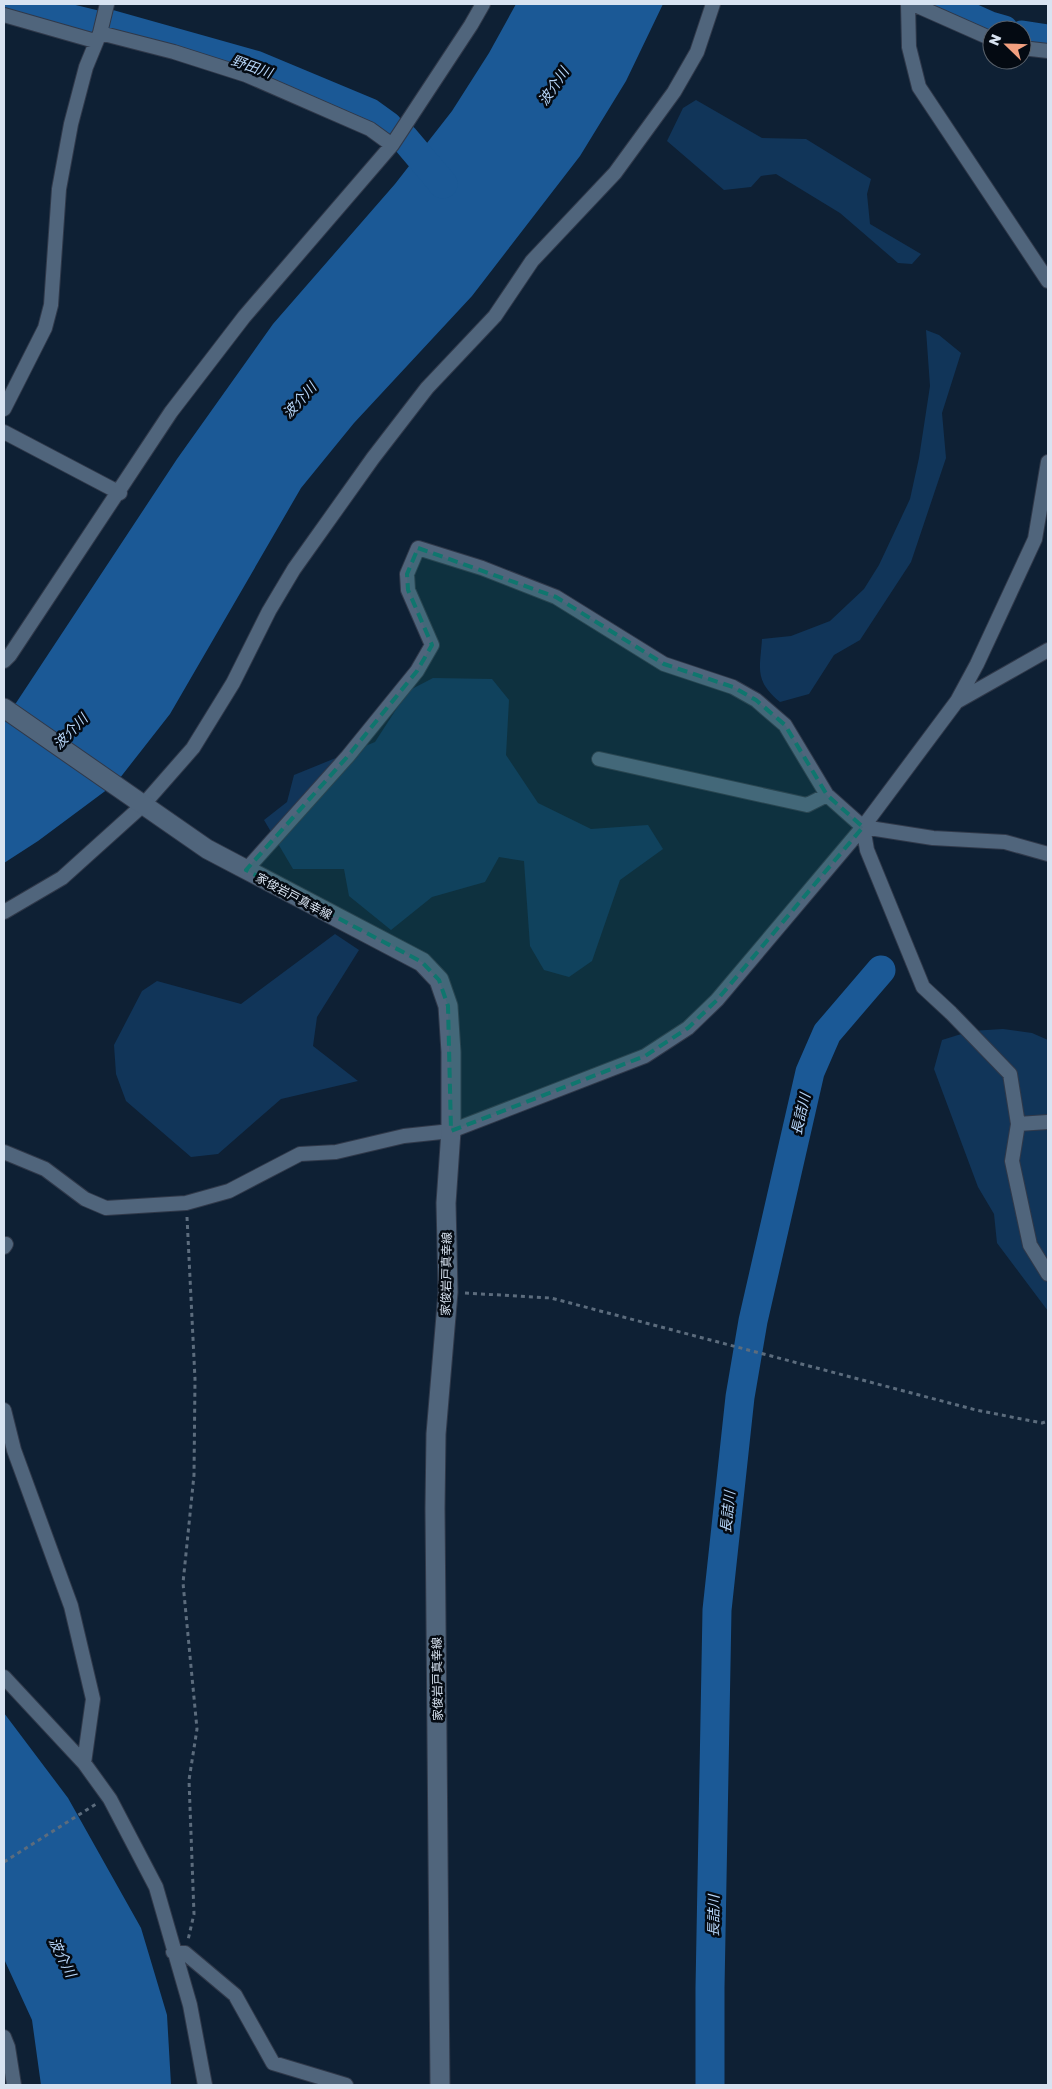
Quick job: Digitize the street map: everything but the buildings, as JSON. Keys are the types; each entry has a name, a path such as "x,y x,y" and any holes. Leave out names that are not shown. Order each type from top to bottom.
{"main road":[{"name":"家俊岩戸真幸線","path":"4,708 207,849 422,962 439,980 448,1006 451,1052 451,1131 446,1202 448,1292 436,1434 435,1508 440,2085"}],"street":[{"path":"4,409 45,328 51,305 59,189 71,124 86,67 98,37 107,4"},
{"path":"4,661 10,655 120,493 172,412 244,317 392,145 483,4"},
{"path":"4,912 62,878 193,748 233,683 269,611 294,569 373,458 427,388 495,316 532,261 615,172 674,92 697,52 713,4"},
{"path":"908,4 908,47 919,86 1048,281"},
{"path":"913,4 982,35"},
{"path":"4,15 98,37 174,52 246,75 370,129 392,145"},
{"path":"1032,49 1048,51"},
{"path":"4,432 120,493"},
{"path":"4,1152 45,1169 85,1199 106,1208 186,1202 229,1191 300,1154 336,1152 404,1136 451,1131 645,1056 688,1028 717,1000 863,827 957,701 977,664 1035,539 1048,462"},
{"path":"246,870 354,749 417,671 432,644 408,590 407,574 418,548 482,568 556,596 664,664 733,687 756,700 785,725 827,795 863,827 933,838 1005,842 1048,854"},
{"path":"957,701 1048,650"},
{"path":"599,759 807,805 827,795"},
{"path":"863,827 867,850 923,987 1010,1074 1018,1124 1012,1161 1030,1245 1048,1274"},
{"path":"1018,1124 1048,1122"},
{"path":"4,1410 14,1450 71,1606 94,1699 84,1763"},
{"path":"4,1676 84,1763 108,1797 156,1887 179,1952 205,2085"},
{"path":"179,1952 235,1995 273,2063 346,2085"},
{"path":"4,2037 8,2047 14,2085"}],"path":[{"path":"179,1952 194,1914 189,1780 197,1729 182,1583 194,1465 195,1379 186,1202"},
{"path":"448,1292 551,1298 976,1410 1042,1423 1048,1421"},
{"path":"4,1862 108,1797"}],"highlighted area":[{"path":"418,548 556,597 664,664 733,687 756,700 785,725 827,795 863,827 717,1000 688,1028 645,1056 451,1131 448,1006 439,980 422,962 246,870 348,756 417,671 432,645 408,590 407,574"}],"shaded area":[{"path":"696,100 762,138 806,139 871,179 867,194 870,224 921,254 912,264 898,263 840,213 776,174 761,176 751,187 724,190 667,141 683,108"},
{"path":"926,330 939,335 961,353 942,413 946,458 911,562 860,640 834,655 809,694 780,702 762,681 760,667 762,639 791,636 830,621 864,589 879,565 910,499 919,458 930,386"},
{"path":"433,678 492,679 509,700 506,755 538,803 591,829 648,825 663,849 620,880 592,961 569,977 544,970 530,946 524,861 499,857 485,882 432,897 391,930 349,896 344,869 293,869 264,820 287,802 294,775 375,742 408,691"},
{"path":"335,934 359,950 317,1017 313,1046 358,1081 281,1099 218,1154 191,1157 126,1101 116,1074 114,1045 142,991 157,981 241,1004"},
{"path":"1003,1029 1032,1033 1048,1040 1048,1311 997,1243 994,1214 978,1187 934,1069 942,1040 971,1031"}],"water":[{"name":"波介川","path":"516,4 663,4 626,81 580,156 472,296 354,423 301,488 170,714 116,783 38,841 4,863 4,712 16,703 177,459 273,324 395,184 452,111 489,53"},
{"name":"波介川","path":"4,1713 68,1798 141,1928 167,2015 171,2085 41,2085 32,2020 4,1959"}],"waterway":[{"name":"野田川","path":"9,4 93,24"},
{"path":"941,4 982,22"},
{"name":"野田川","path":"109,24 255,65 370,113 388,126"},
{"path":"1032,37 1048,39"},
{"name":"野田川","path":"404,138 443,184"},
{"name":"長詰川","path":"710,2085 717,1610 740,1397 753,1321 810,1072 827,1033 881,970"}]}
